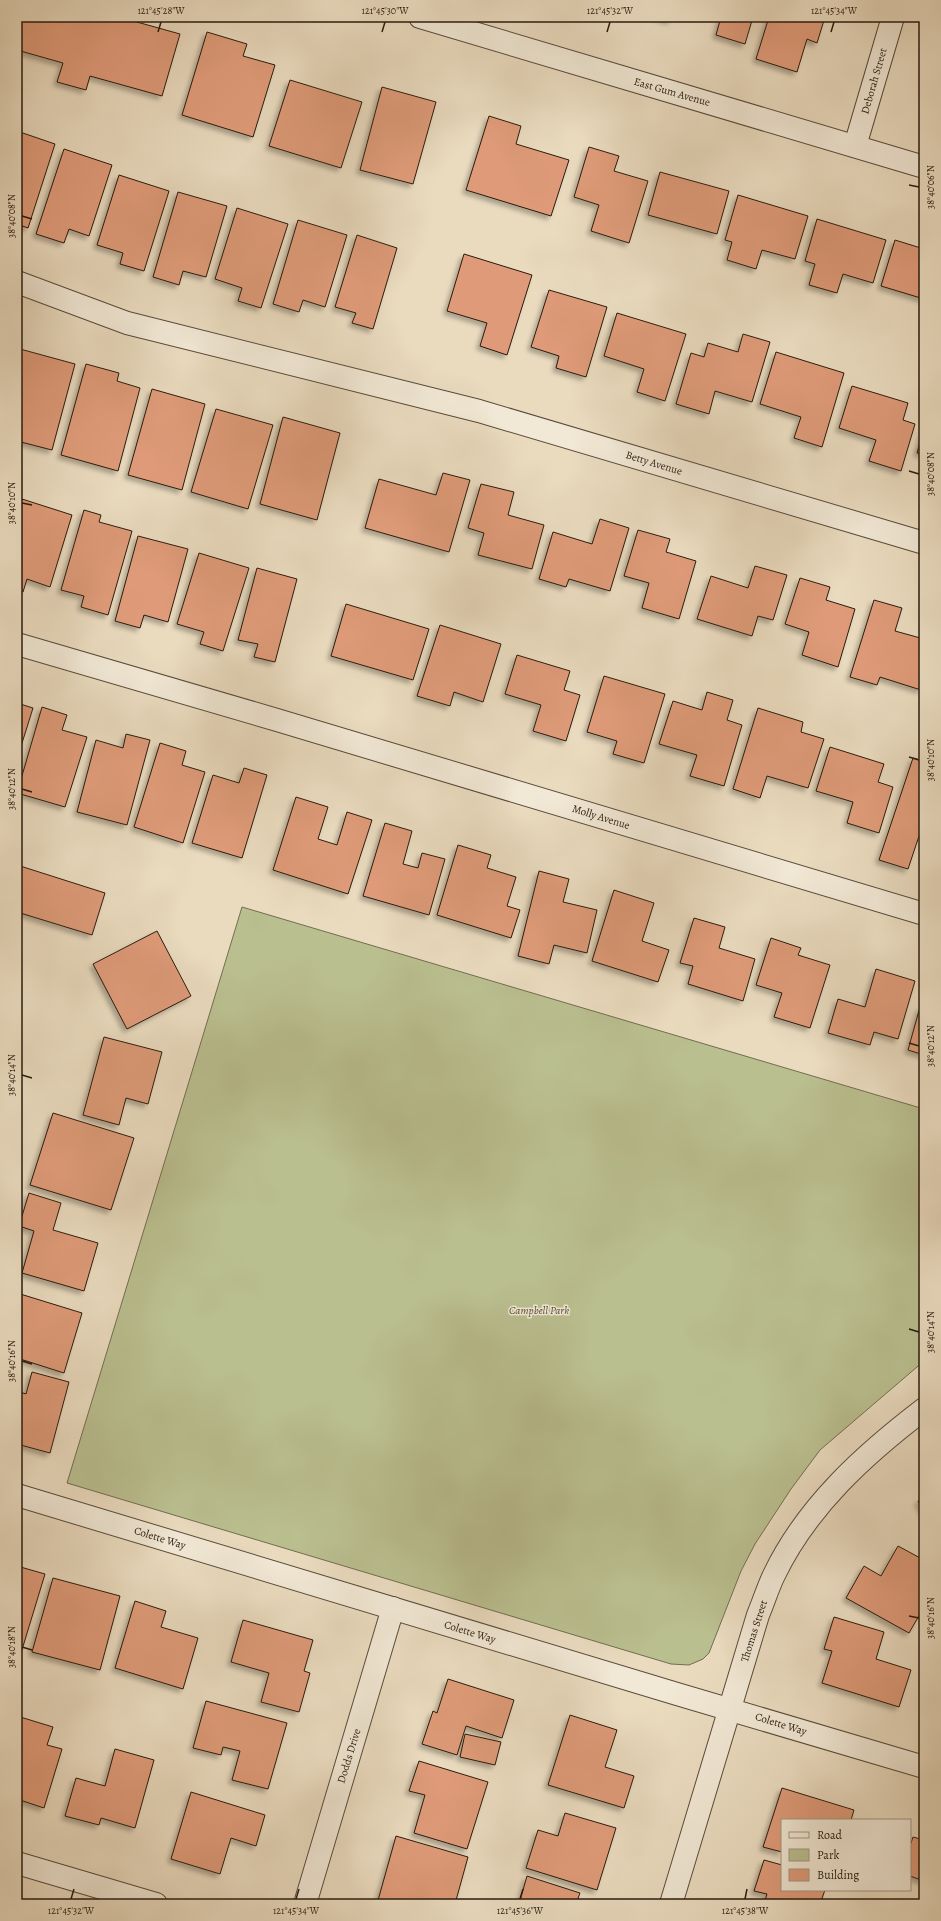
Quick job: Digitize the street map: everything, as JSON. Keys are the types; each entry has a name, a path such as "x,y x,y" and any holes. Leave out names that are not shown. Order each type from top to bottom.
{"street":[{"name":"East Gum Avenue","path":"420,17 924,167"},
{"name":"Deborah Street","path":"855,146 893,17"},
{"name":"Betty Avenue","path":"17,282 127,323 479,411 924,543"},
{"name":"Molly Avenue","path":"17,644 277,720 924,914"},
{"name":"Thomas Street","path":"671,1904 758,1614 774,1575 796,1537 822,1502 851,1470 885,1438 924,1409"},
{"name":"Colette Way","path":"17,1495 924,1767"},
{"name":"Dodds Drive","path":"306,1904 394,1608"},
{"path":"17,1863 156,1904"}],"green space":[{"name":"Campbell Park","path":"242,907 924,1109 924,1361 820,1450 791,1489 755,1544 741,1571 709,1653 703,1659 689,1665 671,1664 67,1483"}],"building":[{"path":"17,17 119,17 180,34 162,96 90,76 86,90 57,82 63,63 17,50"},
{"path":"657,17 672,17 671,21"},
{"path":"721,17 753,17 745,44 716,35"},
{"path":"769,17 825,17 817,43 807,39 797,72 756,59"},
{"path":"207,32 247,44 243,56 275,65 253,137 182,115"},
{"path":"290,80 362,102 341,168 269,146"},
{"path":"382,87 436,102 413,184 360,170"},
{"path":"489,116 521,126 516,144 569,160 551,216 466,190"},
{"path":"17,131 55,144 28,228 17,224"},
{"path":"589,147 619,156 614,171 648,181 629,243 591,231 599,205 574,197"},
{"path":"64,149 112,165 89,236 69,229 64,243 36,234"},
{"path":"660,172 729,191 717,234 648,215"},
{"path":"119,175 169,191 144,271 120,264 123,253 97,245"},
{"path":"178,192 227,206 206,277 183,271 179,285 153,277"},
{"path":"738,195 808,216 795,259 762,250 756,269 727,260 732,242 725,240"},
{"path":"237,208 288,224 261,308 238,301 242,288 215,279"},
{"path":"817,219 886,240 873,283 843,274 837,293 809,285 815,264 805,261"},
{"path":"298,220 347,235 325,307 303,300 299,312 273,304"},
{"path":"357,235 397,248 373,329 352,323 356,313 335,307"},
{"path":"895,240 924,249 924,299 881,286"},
{"path":"464,254 532,275 507,355 480,346 487,323 447,311"},
{"path":"549,290 607,307 586,377 556,368 559,356 531,347"},
{"path":"617,313 686,334 665,401 637,392 644,369 604,356"},
{"path":"743,334 770,342 752,402 715,391 709,414 676,404 691,353 704,357 708,343 738,352"},
{"path":"20,349 75,364 52,450 17,441 17,360"},
{"path":"776,352 844,373 822,447 794,438 801,417 760,404"},
{"path":"86,364 119,373 117,381 140,388 118,471 61,455"},
{"path":"852,386 908,403 903,420 915,424 901,471 869,461 876,440 839,428"},
{"path":"152,389 205,404 182,490 128,475"},
{"path":"216,409 273,425 248,509 191,492"},
{"path":"283,417 340,433 317,520 260,504"},
{"path":"924,428 924,454 917,453"},
{"path":"443,473 470,480 449,552 365,528 379,479 436,495"},
{"path":"481,484 514,492 508,515 544,525 532,569 478,555 484,533 468,528"},
{"path":"22,499 72,515 50,587 27,579 23,592 17,590 17,517"},
{"path":"84,510 101,515 99,522 132,531 108,615 81,607 84,596 61,590"},
{"path":"600,519 629,528 610,591 569,579 566,587 539,579 553,532 592,544"},
{"path":"638,530 670,539 666,552 696,561 679,619 642,608 649,583 624,576"},
{"path":"138,536 188,549 168,622 144,615 140,628 115,621"},
{"path":"199,553 249,568 223,651 200,644 204,632 177,624"},
{"path":"755,566 787,575 773,620 758,616 752,636 697,619 711,576 748,588"},
{"path":"257,568 297,579 275,662 254,657 258,644 238,640"},
{"path":"800,578 830,587 826,600 855,609 838,667 802,655 809,632 785,624"},
{"path":"874,600 902,608 895,631 924,639 924,681 921,690 880,677 877,685 850,677"},
{"path":"346,604 429,629 413,680 331,656"},
{"path":"440,625 501,644 483,702 454,692 450,706 417,696"},
{"path":"517,655 570,671 564,690 580,695 566,741 533,731 541,705 505,694"},
{"path":"604,676 665,694 644,763 613,754 617,741 587,732"},
{"path":"707,692 733,700 727,720 742,725 724,786 690,776 697,755 659,744 673,701 702,710"},
{"path":"17,703 33,708 17,759"},
{"path":"42,707 67,715 62,730 87,737 65,807 17,793"},
{"path":"758,708 803,722 801,732 824,739 808,788 767,776 760,798 733,789"},
{"path":"126,734 150,740 127,825 77,812 96,740 123,748"},
{"path":"160,743 186,751 182,765 205,772 183,843 134,827"},
{"path":"830,747 884,764 878,782 893,787 879,833 847,823 853,802 816,791"},
{"path":"913,758 924,761 924,821 908,869 879,860"},
{"path":"244,768 267,775 242,858 192,843 213,775 239,783"},
{"path":"296,797 328,807 318,839 337,845 347,812 372,820 348,894 273,870"},
{"path":"385,823 412,831 403,864 418,868 422,853 445,859 429,915 363,896"},
{"path":"458,845 491,855 487,868 516,877 507,906 520,910 511,938 437,915"},
{"path":"17,865 105,893 92,935 17,912"},
{"path":"539,871 569,879 563,902 597,910 587,953 554,945 549,964 518,956"},
{"path":"614,890 654,903 642,941 669,950 658,982 592,961"},
{"path":"694,918 725,927 719,948 755,959 743,1001 688,984 693,966 680,963"},
{"path":"157,931 191,996 127,1029 93,964"},
{"path":"771,938 801,948 798,955 830,965 810,1028 774,1017 782,993 756,985"},
{"path":"876,969 915,981 898,1039 874,1032 870,1045 828,1033 838,999 865,1007"},
{"path":"920,1007 924,1008 924,1055 908,1050"},
{"path":"104,1037 162,1052 148,1104 126,1098 119,1125 83,1115"},
{"path":"53,1113 134,1138 111,1210 30,1185"},
{"path":"29,1193 61,1203 53,1230 98,1243 84,1291 22,1273 34,1231 19,1226"},
{"path":"17,1293 82,1313 64,1373 17,1358"},
{"path":"32,1372 69,1382 50,1453 17,1444 17,1391 26,1394"},
{"path":"924,1498 924,1513 918,1501"},
{"path":"898,1546 924,1560 924,1607 909,1633 846,1598 864,1566 881,1576"},
{"path":"17,1566 45,1574 21,1653 17,1652"},
{"path":"53,1578 120,1596 100,1670 32,1652"},
{"path":"135,1601 166,1611 161,1627 198,1638 183,1689 115,1668"},
{"path":"834,1617 884,1632 876,1659 911,1670 899,1707 822,1683 832,1651 824,1649"},
{"path":"243,1620 313,1640 304,1671 310,1673 299,1712 261,1702 269,1673 231,1662"},
{"path":"448,1679 514,1700 502,1738 466,1726 457,1755 422,1744 433,1711 437,1713"},
{"path":"206,1701 287,1723 268,1789 232,1780 240,1751 223,1747 221,1755 193,1748"},
{"path":"570,1715 617,1730 605,1767 634,1776 624,1808 548,1785"},
{"path":"17,1716 53,1727 47,1745 62,1749 44,1808 17,1799"},
{"path":"465,1734 501,1742 495,1765 460,1757"},
{"path":"115,1749 154,1760 135,1828 101,1818 99,1825 65,1816 76,1778 105,1786"},
{"path":"419,1761 488,1782 467,1849 414,1833 425,1795 409,1791"},
{"path":"782,1788 854,1810 851,1819 781,1819 781,1852 763,1847"},
{"path":"191,1792 265,1815 256,1846 231,1838 220,1874 171,1859"},
{"path":"565,1813 616,1828 597,1890 526,1868 538,1830 558,1836"},
{"path":"396,1836 468,1857 455,1904 377,1904"},
{"path":"913,1837 924,1840 924,1881 911,1876 911,1843"},
{"path":"764,1860 781,1865 781,1891 825,1891 820,1904 764,1904 767,1894 754,1891"},
{"path":"527,1876 580,1893 576,1904 519,1904"}]}
